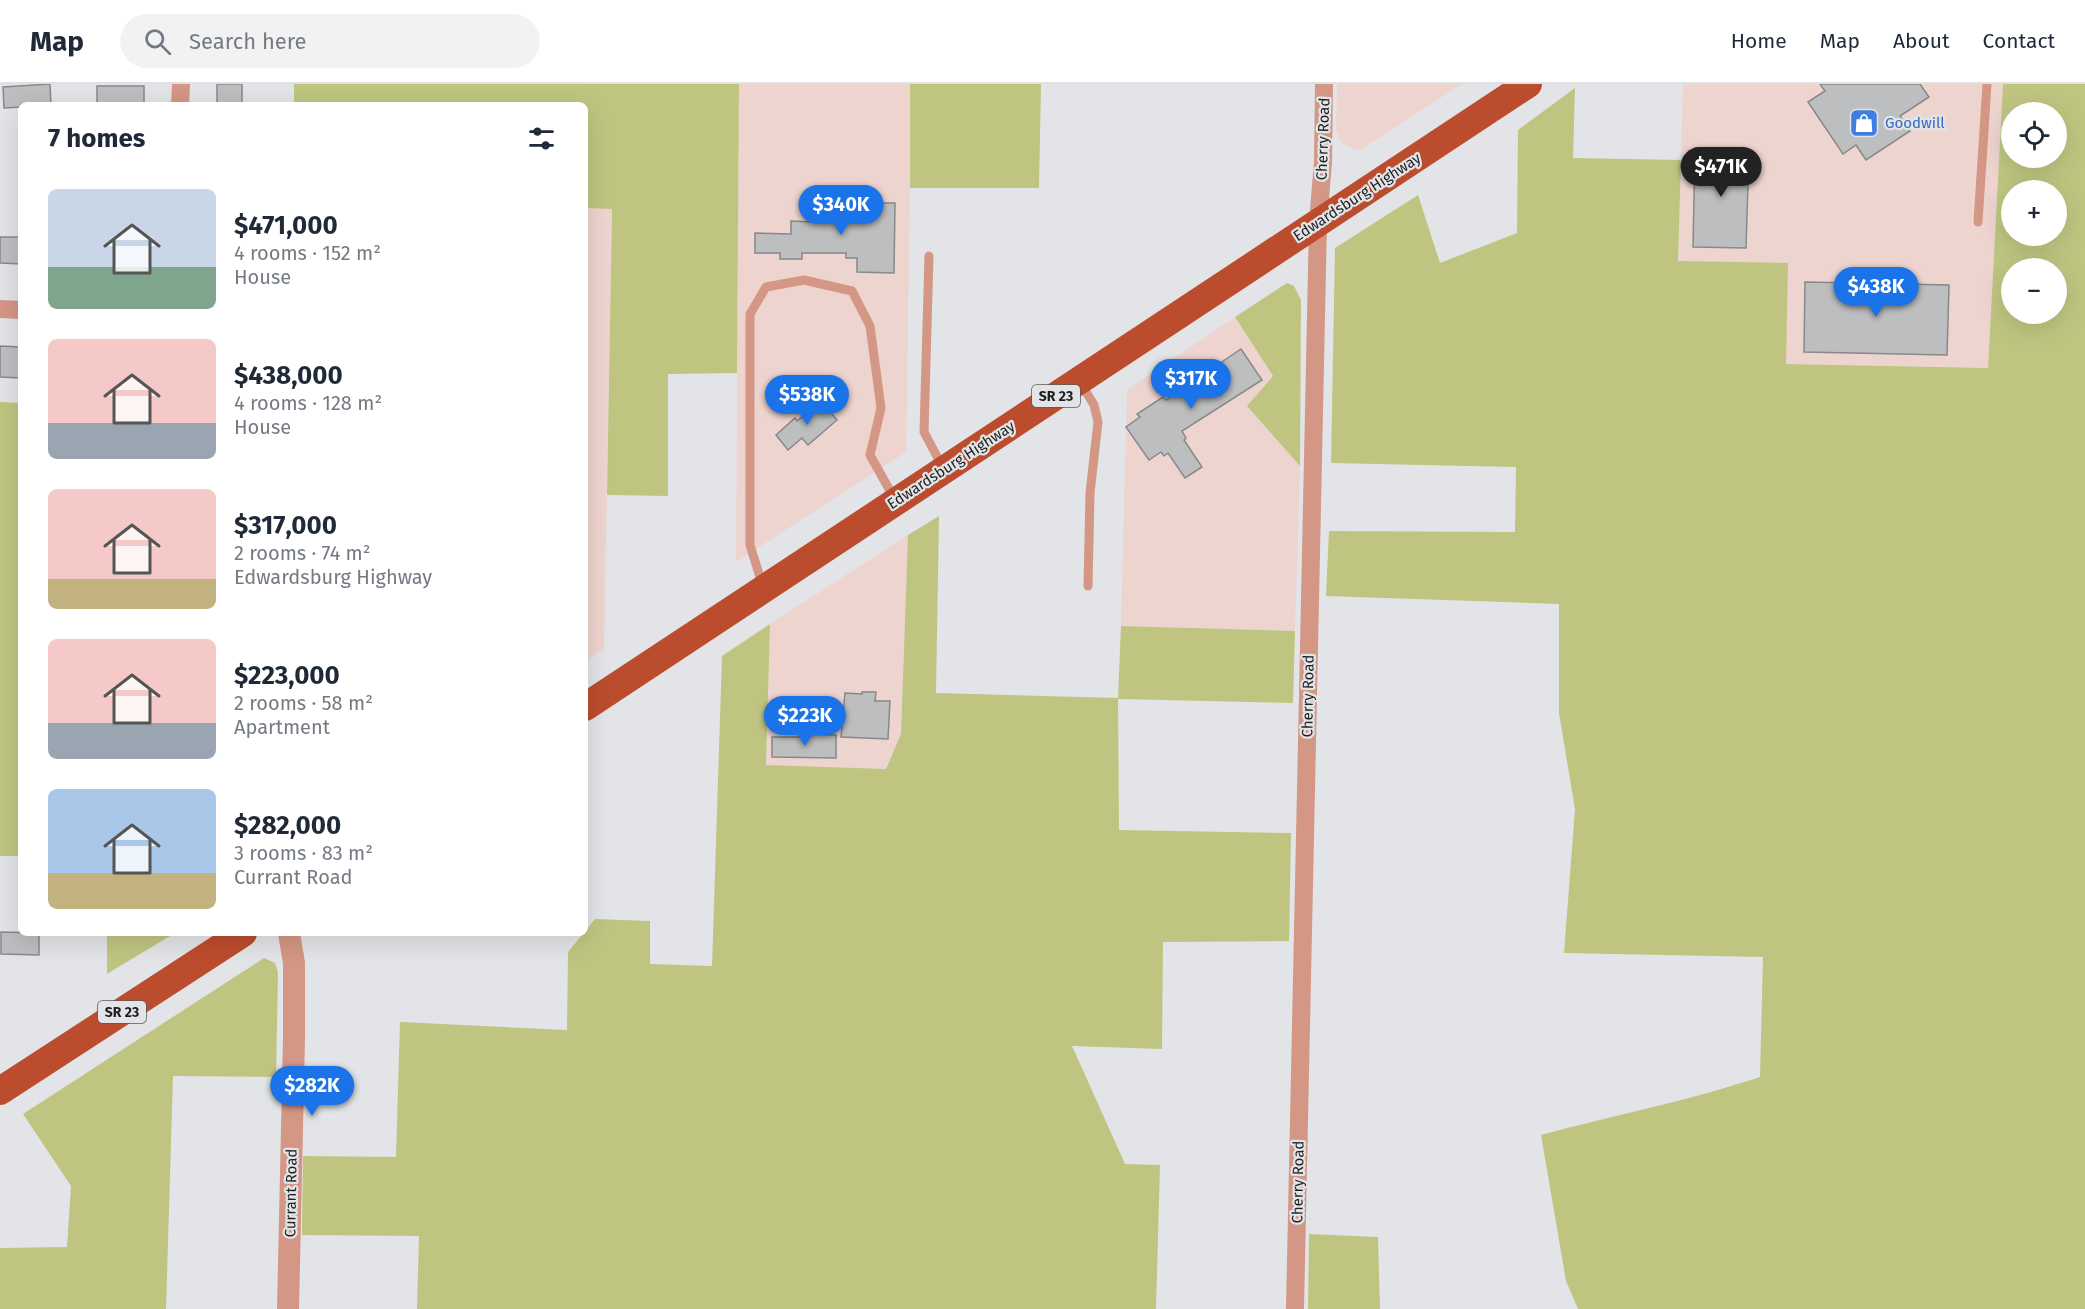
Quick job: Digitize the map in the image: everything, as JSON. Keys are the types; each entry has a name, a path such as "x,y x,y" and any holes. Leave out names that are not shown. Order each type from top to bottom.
{"main road":[{"name":"Edwardsburg Highway","path":"588,705 1528,84"},
{"name":"SR 23","path":"0,1091 238,936"}],"street":[{"path":"180,102 181,84"},
{"name":"Cherry Road","path":"1295,1309 1318,222 1323,162 1324,84"},
{"path":"0,309 18,310"},
{"name":"Currant Road","path":"288,1309 294,1038 294,963 290,936"}],"lane":[{"path":"1978,222 1987,84"},
{"path":"929,256 924,432 945,470"},
{"path":"764,589 750,545 750,314 766,287 804,280 852,291 870,326 881,408 870,455 896,502"},
{"path":"1079,380 1094,405 1098,422 1090,493 1088,586"}],"shaded area":[{"path":"739,84 910,84 910,188 906,452 736,562"},
{"path":"1337,84 1462,84 1360,150 1342,143 1336,131"},
{"path":"1683,84 2003,84 1988,368 1786,364 1678,261"},
{"path":"588,208 612,208 604,648 588,659"},
{"path":"1235,317 1273,377 1248,406 1300,466 1295,631 1121,626 1127,390"},
{"path":"908,535 901,734 886,769 766,766 770,624"}],"green space":[{"path":"294,84 739,84 737,373 668,374 668,496 607,495 612,209 588,208 588,102 294,102"},
{"path":"910,84 1041,84 1039,188 910,188"},
{"path":"2003,84 2085,84 2085,1309 1578,1309 1566,1281 1541,1135 1678,1101 1760,1077 1763,957 1564,953 1575,809 1559,713 1559,604 1326,596 1329,531 1515,532 1516,467 1331,463 1335,248 1418,195 1440,263 1517,233 1518,130 1575,88 1573,158 1681,160 1678,261 1788,263 1786,364 1988,368 2001,122 2001,168 2067,168 2067,102 2002,102"},
{"path":"1287,283 1294,286 1301,300 1300,466 1247,406 1273,376 1235,317"},
{"path":"0,402 18,403 18,856 0,856"},
{"path":"939,516 936,693 1118,698 1121,626 1295,631 1293,703 1118,699 1119,830 1291,833 1289,941 1163,942 1162,1049 1072,1046 1125,1164 1160,1165 1156,1309 417,1309 419,1236 302,1235 303,1156 396,1157 400,1022 567,1030 568,952 581,936 588,936 588,928 595,919 650,921 650,964 712,966 722,656 770,624 766,765 886,769 901,734 908,535"},
{"path":"107,936 170,936 107,974"},
{"path":"264,958 275,963 278,972 276,1077 173,1076 166,1309 0,1309 0,1248 67,1247 71,1186 23,1114"},
{"path":"1309,1234 1378,1237 1380,1309 1308,1309"}],"building":[{"path":"50,84 51,102 18,102 18,107 4,108 3,87"},
{"path":"217,84 242,84 242,102 217,102"},
{"name":"Goodwill","path":"1820,84 1920,84 1929,97 1900,116 1910,131 1866,160 1856,145 1843,154 1808,102 1825,91"},
{"path":"97,86 144,86 144,102 97,102"},
{"path":"1695,148 1749,150 1746,248 1693,247"},
{"path":"839,203 895,203 894,273 857,272 857,258 846,258 846,253 802,253 802,259 780,259 780,253 755,253 755,233 791,234 791,221 813,222 813,218 828,218 828,206 839,206"},
{"path":"0,237 18,237 18,264 0,263"},
{"path":"1805,282 1949,285 1947,355 1804,352"},
{"path":"0,346 18,347 18,378 0,377"},
{"path":"1241,349 1262,380 1182,431 1186,438 1184,440 1202,467 1185,478 1168,453 1164,456 1161,452 1149,460 1126,427 1140,417 1137,414 1163,397 1166,400 1190,384 1187,380 1199,372 1201,376"},
{"path":"821,401 837,420 808,445 802,438 788,450 776,435 795,418 797,421"},
{"path":"862,692 876,692 875,701 890,701 888,739 841,737 845,693 862,694"},
{"path":"801,734 836,735 836,758 772,757 772,737 801,737"},
{"path":"1,932 18,932 18,936 39,936 39,955 1,954"}],"place":[{"name":"Goodwill","path":"1864,123"}]}
